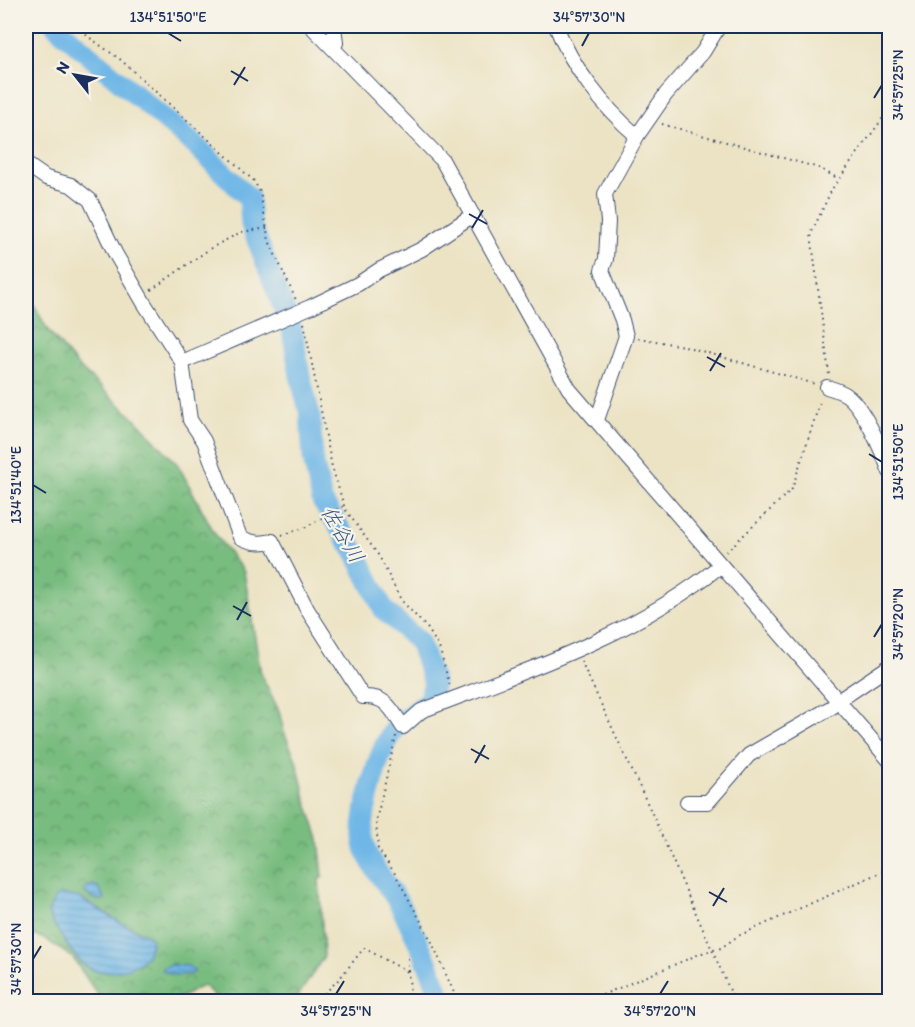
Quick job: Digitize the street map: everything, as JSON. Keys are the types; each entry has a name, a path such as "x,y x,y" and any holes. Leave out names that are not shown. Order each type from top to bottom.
{"street":[{"path":"311,26 442,160 570,389 890,761"},
{"path":"333,48 336,43 334,26"},
{"path":"556,26 577,66 599,97 637,136"},
{"path":"597,420 626,336 602,270 606,259 608,221 605,194 637,136 666,94 703,52 719,26"},
{"path":"26,166 46,178 71,185 90,200 115,253 182,362 190,420 204,441 240,537 262,543 272,541 307,609 363,697 374,697 385,701 403,727 421,711 575,651 628,627 698,584 719,563"},
{"path":"182,362 358,284 379,270 422,249 473,214"},
{"path":"827,387 846,394 857,405 881,448 890,471"},
{"path":"687,802 708,802 748,755 832,706 890,666"}],"path":[{"path":"78,26 90,38 121,60 254,181 260,192 269,242 301,311 332,467 344,506 379,556 401,600 428,628 439,647 454,698"},
{"path":"719,563 792,489 827,387 829,372 811,234 832,189 890,108"},
{"path":"649,120 819,168 839,178"},
{"path":"144,303 151,291 211,248 241,232 267,228"},
{"path":"626,336 684,346 827,387"},
{"path":"272,541 304,528 344,506"},
{"path":"575,651 650,809 735,1002"},
{"path":"403,727 397,734 376,821 378,849 394,872 431,940 458,1002"},
{"path":"596,1002 595,998 711,950 721,948 738,936 890,868"},
{"path":"316,1002 340,978 364,948 408,972"},
{"path":"408,958 412,1002"}],"green space":[{"path":"883,26 889,26 889,64 884,51"},
{"path":"26,297 35,306 47,329 77,365 139,423 178,465 215,534 244,572 261,674 279,711 319,839 323,877 319,879 324,956 295,1001 219,1001 204,985 174,1001 109,1001 99,997 73,958 45,939 26,933"}],"water":[{"path":"93,885 98,887 105,899 94,899 85,892 85,888"},
{"path":"60,894 80,898 121,923 147,935 152,939 146,957 141,962 119,970 96,970 84,965 66,943 48,912 55,898"},
{"path":"171,965 188,966 195,971 192,974 174,975 163,971 162,968"}],"waterway":[{"name":"佐谷川","path":"56,26 197,147 249,198 251,224 292,330 310,415 313,459 322,501 354,550 384,610 419,642 434,683 429,701 398,725 386,742 367,801 363,838 368,856 400,905 412,929 429,965 442,1002"}]}
